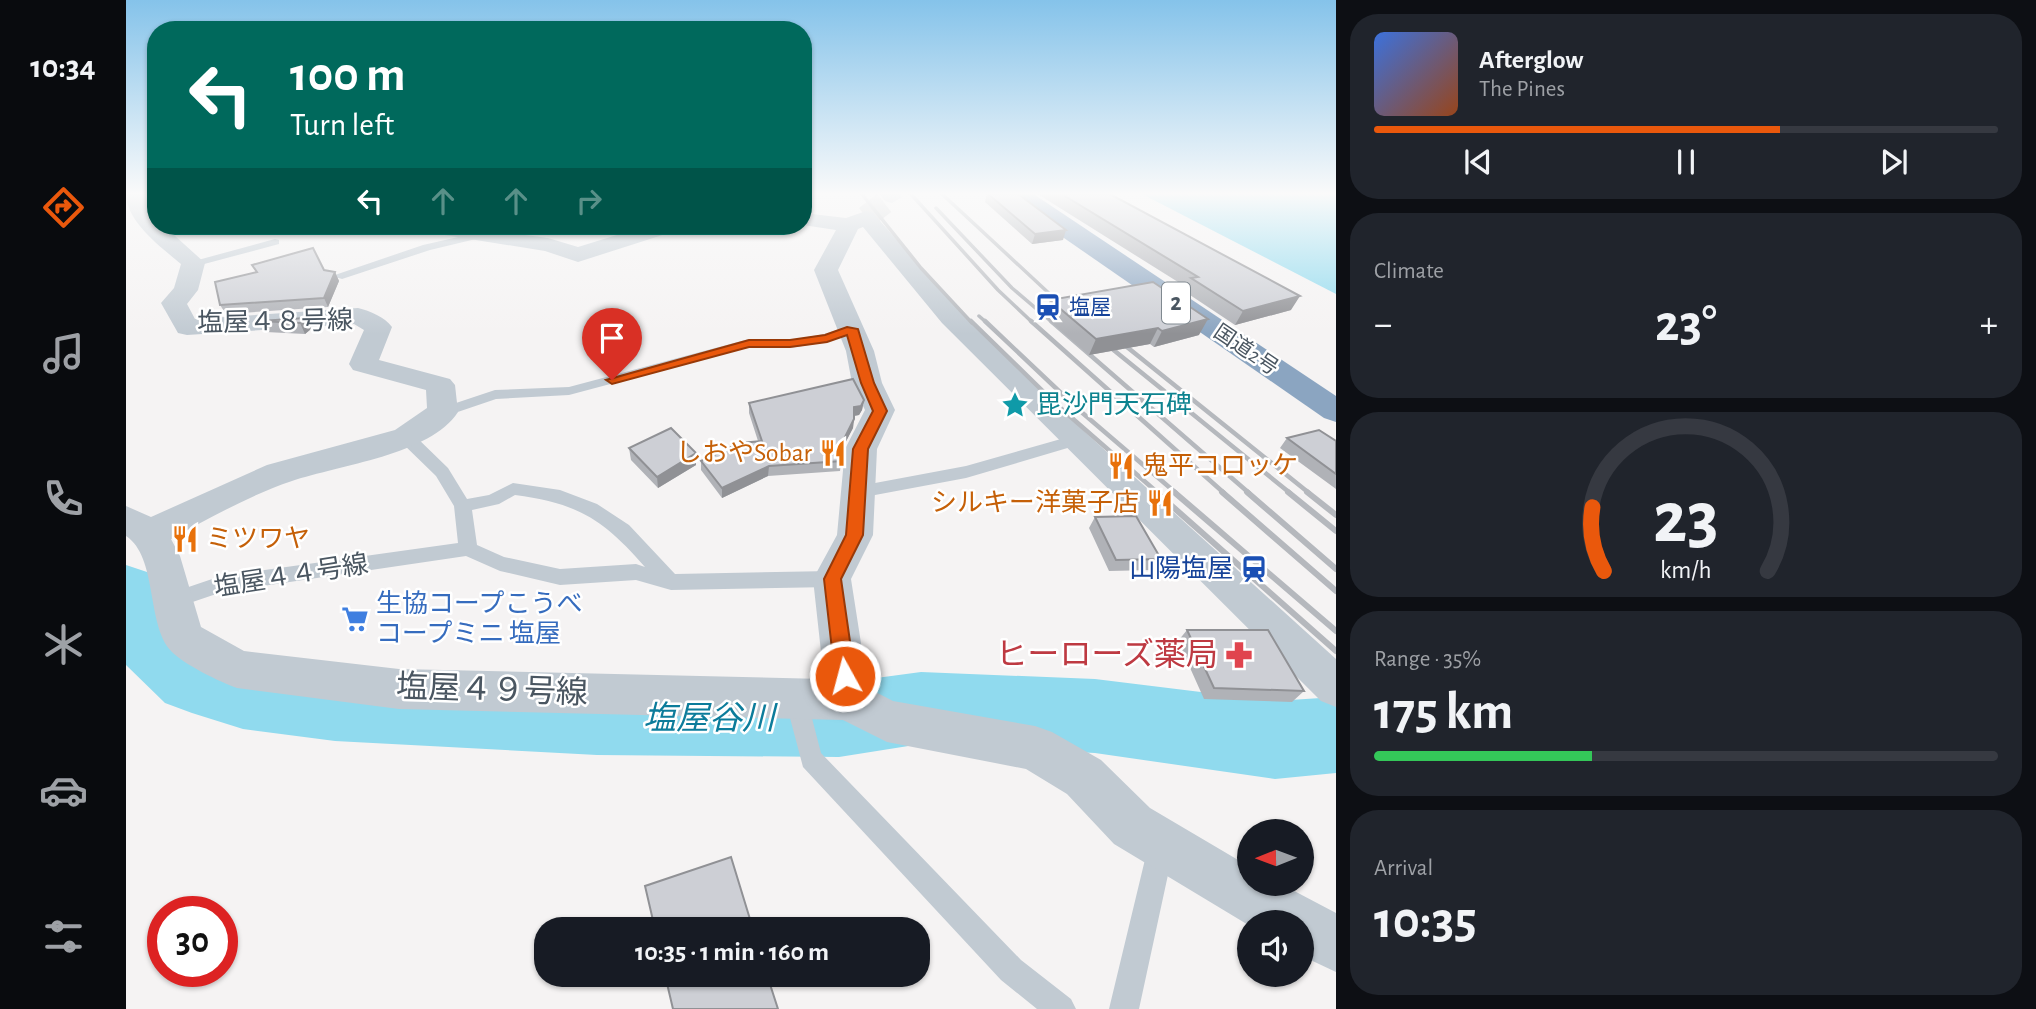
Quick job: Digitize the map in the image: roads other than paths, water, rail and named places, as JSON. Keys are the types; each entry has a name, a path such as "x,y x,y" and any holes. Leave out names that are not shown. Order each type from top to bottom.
{"highway":[{"name":"国道2号","path":"1083,240 1336,411"}],"street":[{"path":"176,240 193,263"},
{"path":"518,240 578,255 624,240"},
{"path":"845,240 826,270 852,329 867,383 880,411 861,449 855,535 832,579 864,710"},
{"path":"876,240 1074,440 1336,687"},
{"name":"塩屋４８号線","path":"193,263 186,290 174,303 187,327 358,316 379,327 363,364 440,386 443,412"},
{"path":"172,601 161,556 138,526 222,497 279,473 406,437 443,412"},
{"name":"塩屋４９号線","path":"172,601 185,638 237,669 399,689 799,714 864,710 1035,748 1084,777 1132,826 1207,873 1275,910"},
{"path":"1314,932 1336,944"}],"lane":[{"path":"338,276 447,240"},
{"path":"193,263 275,242"},
{"path":"443,412 495,395 569,391 749,343 790,344 827,338 852,329"},
{"path":"406,437 442,472 463,506 468,549 500,564 560,577 636,572 671,582 832,579"},
{"path":"859,492 966,472 1074,440"},
{"path":"463,506 493,500 513,489 554,494 591,509 624,530 671,582"},
{"name":"塩屋４４号線","path":"172,601 222,584 468,549"},
{"path":"799,714 811,759 1012,970 1061,1009"},
{"path":"1125,1009 1162,843"}],"water":[{"path":"1231,240 1336,240 1336,294"}],"waterway":[{"name":"塩屋谷川","path":"126,593 147,639 192,679 243,694 335,705 597,718 839,720 921,708 1095,716 1275,740 1336,735"}],"railway":[{"path":"899,240 972,323"},
{"path":"953,240 998,290 1033,323"},
{"path":"966,240 1012,288 1053,323"},
{"path":"992,240 1068,311"},
{"path":"979,316 987,323"},
{"path":"971,321 1057,405 1158,493"},
{"path":"985,321 1079,410 1176,493"},
{"path":"1031,321 1224,493"},
{"path":"1051,321 1249,493"},
{"path":"1112,335 1309,493"},
{"path":"1100,339 1290,493"},
{"path":"1156,492 1336,651"},
{"path":"1174,492 1336,631"},
{"path":"1222,492 1336,591"},
{"path":"1247,492 1336,569"},
{"path":"1288,492 1336,531"},
{"path":"1307,492 1336,515"}],"place":[{"name":"塩屋","path":"1048,307"},
{"name":"毘沙門天石碑","path":"1015,405"},
{"name":"しおやSobar","path":"833,453"},
{"name":"鬼平コロッケ","path":"1121,466"},
{"name":"シルキー洋菓子店","path":"1160,503"},
{"name":"ミツワヤ","path":"185,539"},
{"name":"山陽塩屋","path":"1254,569"},
{"name":"生協コープこうべ コープミニ 塩屋","path":"355,619"},
{"name":"ヒーローズ薬局","path":"1239,655"}]}
